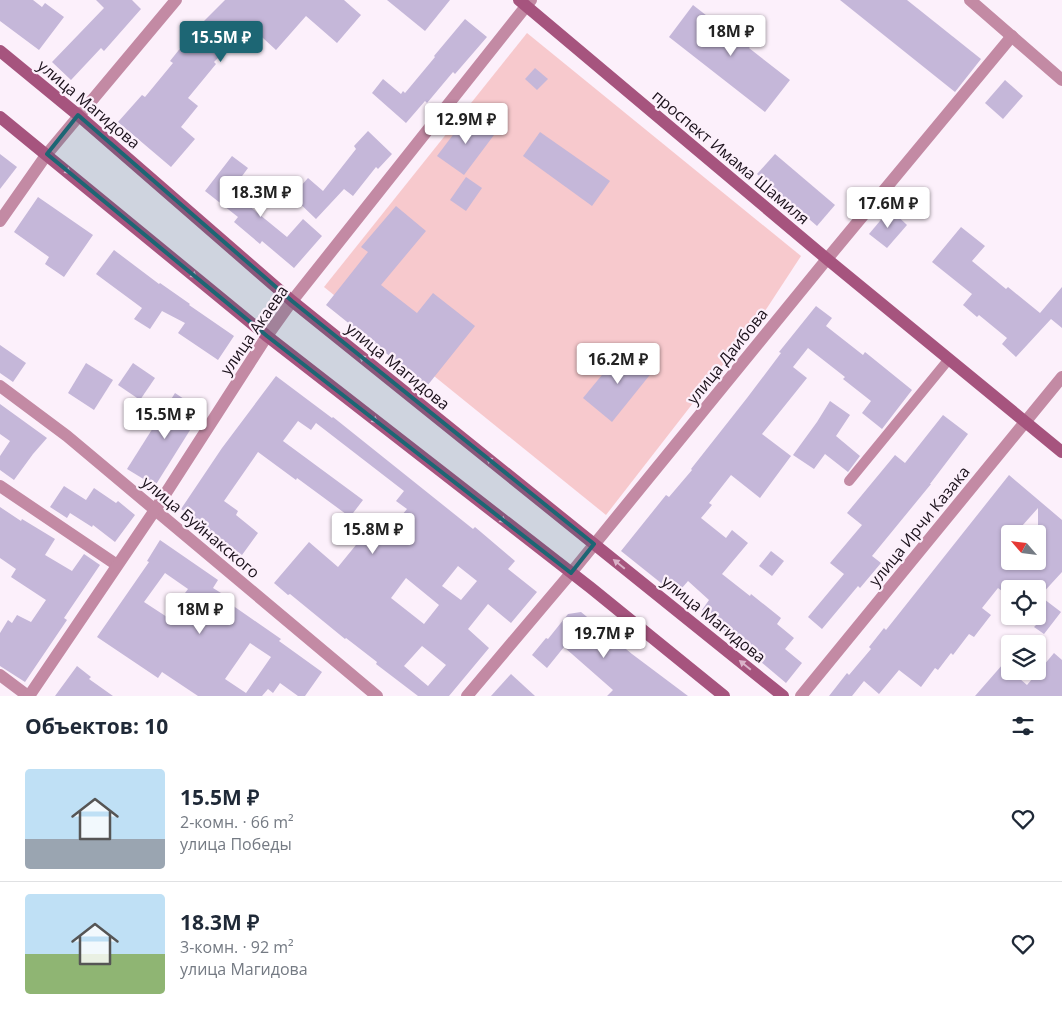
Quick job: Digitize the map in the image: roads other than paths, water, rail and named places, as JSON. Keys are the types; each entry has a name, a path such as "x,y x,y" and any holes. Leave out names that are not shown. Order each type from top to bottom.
{"main road":[{"name":"проспект Имама Шамиля","path":"525,2 827,259 1062,452"},
{"name":"улица Магидова","path":"0,51 78,115 292,302 783,696"},
{"path":"0,116 267,336 571,573 724,696"}],"street":[{"path":"0,221 47,154 78,115 176,0"},
{"path":"970,0 1062,80"},
{"name":"улица Акаева","path":"29,696 155,510 267,336 525,2"},
{"name":"улица Даибова","path":"467,696 571,573 1012,36"},
{"name":"улица Ирчи Казака","path":"801,696 1062,377"},
{"name":"улица Буйнакского","path":"0,386 67,436 377,696"},
{"path":"0,486 117,565"},
{"path":"0,676 29,696"}],"lane":[{"path":"849,481 949,359"}]}
